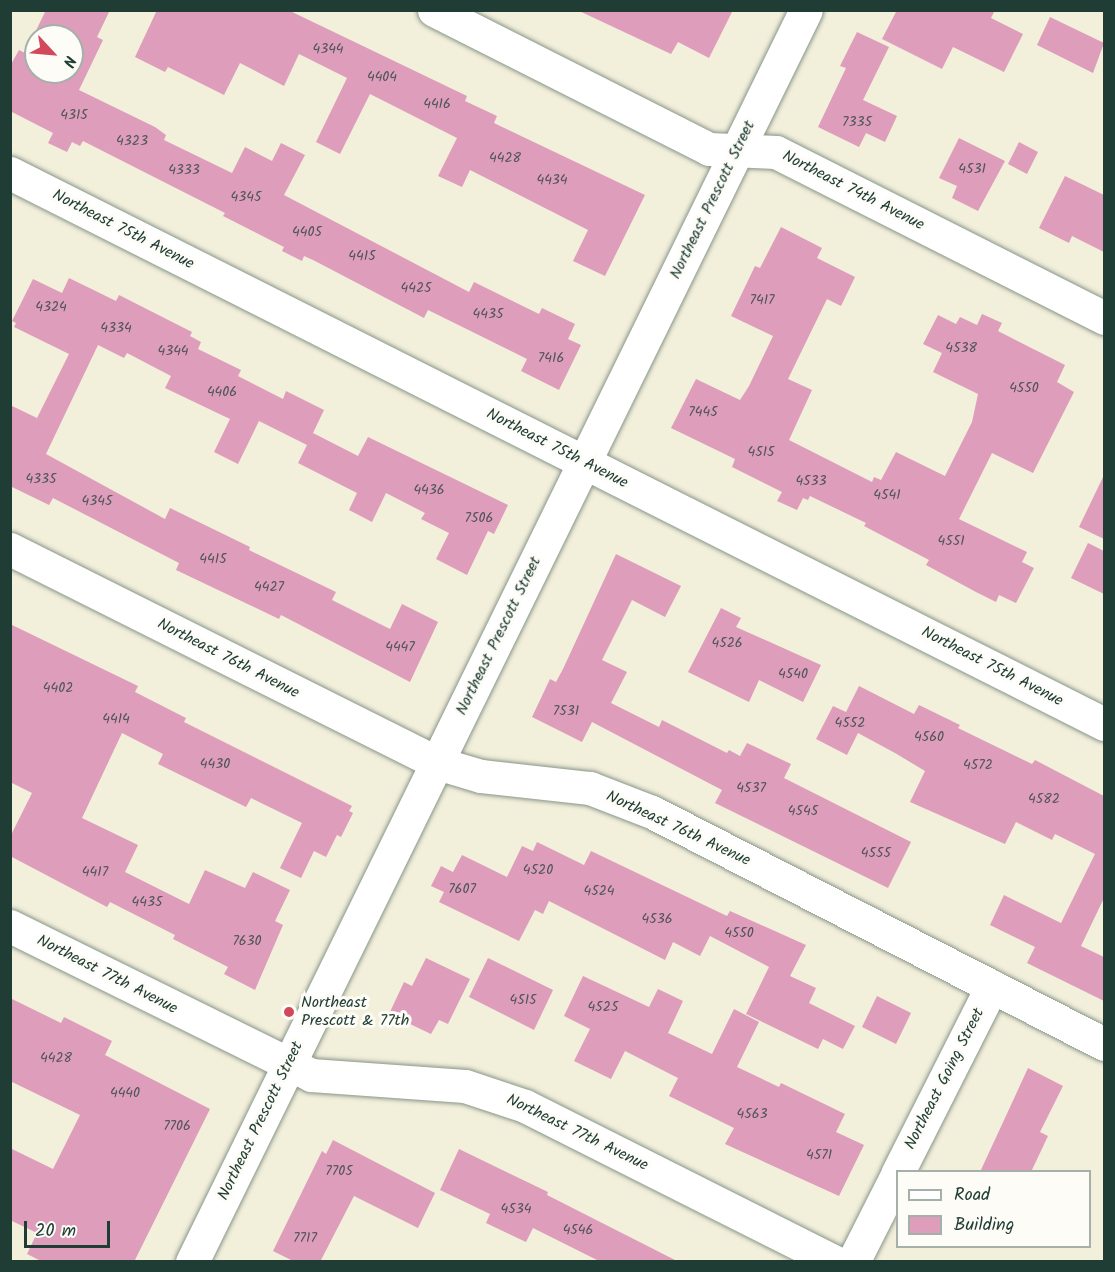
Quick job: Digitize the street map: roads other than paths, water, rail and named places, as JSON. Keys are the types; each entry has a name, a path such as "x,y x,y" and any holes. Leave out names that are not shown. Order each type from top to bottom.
{"street":[{"name":"Northeast 74th Avenue","path":"434,10 708,149 776,152 1104,318"},
{"name":"Northeast Prescott Street","path":"192,1262 806,10"},
{"name":"Northeast 75th Avenue","path":"10,173 1104,724"},
{"name":"Northeast 76th Avenue","path":"10,549 437,763 481,776 590,788 616,797 1104,1044"},
{"name":"Northeast 77th Avenue","path":"10,926 288,1066 334,1079 439,1083 494,1094 525,1106 835,1262"},
{"name":"Northeast Going Street","path":"899,1170 992,986"},
{"name":"Northeast Going Street","path":"853,1262 896,1176"}],"place":[{"name":"Northeast Prescott & 77th","path":"289,1012"}]}
